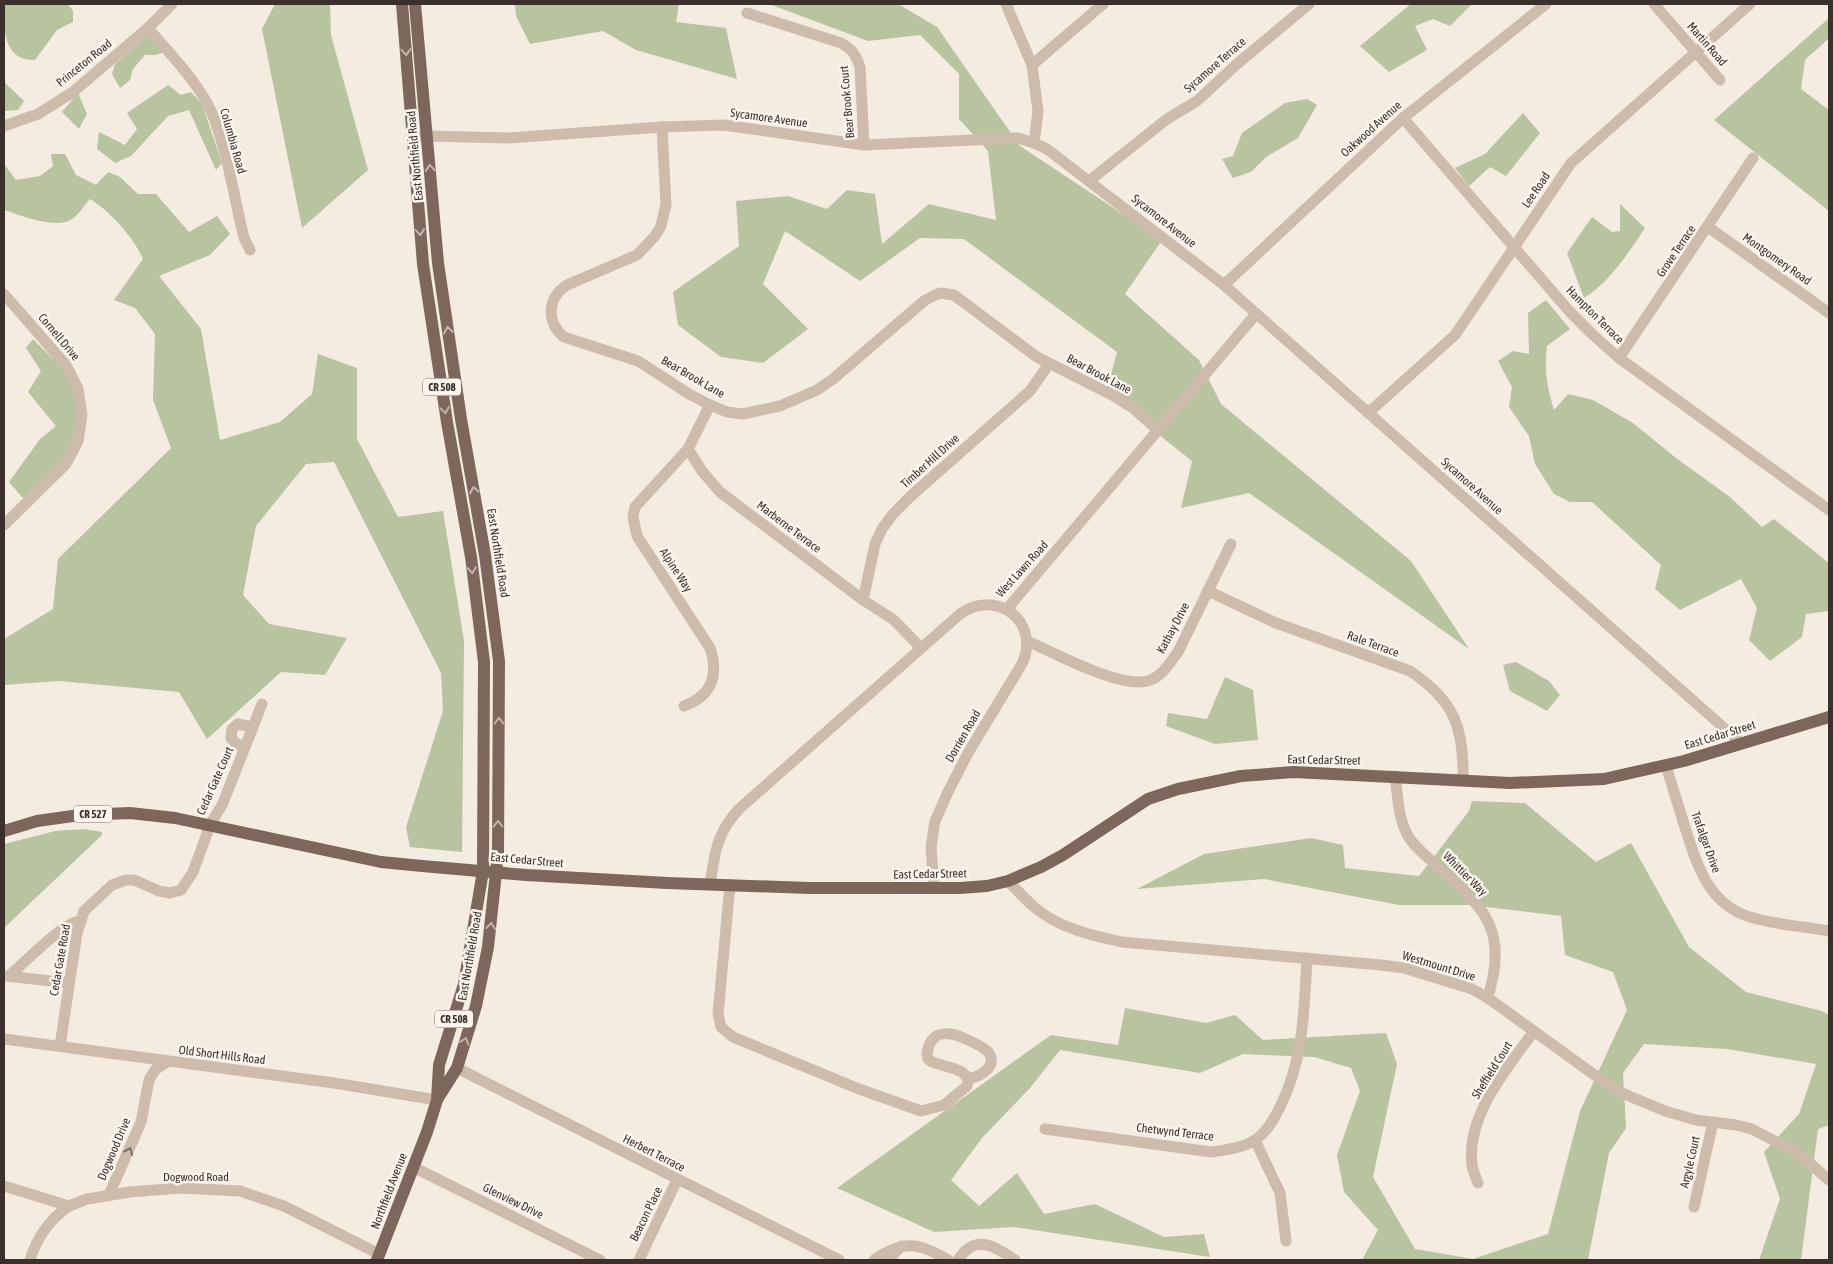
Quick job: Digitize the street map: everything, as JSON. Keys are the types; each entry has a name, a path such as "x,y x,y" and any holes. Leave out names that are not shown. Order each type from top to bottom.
{"main road":[{"name":"East Northfield Road","path":"402,4 423,264 471,557 484,662 483,871 464,984 439,1065 437,1100 427,1132"},
{"name":"East Northfield Road","path":"415,4 438,263 456,385 485,555 499,661 497,873 488,947 476,1006 457,1068 437,1100"},
{"path":"423,264 438,263"},
{"path":"442,389 456,385"},
{"path":"463,513 478,510"},
{"path":"481,636 496,634"},
{"name":"East Cedar Street","path":"4,831 37,821 80,814 130,813 175,818 381,862 497,873 809,888 987,886 1008,881 1041,867 1063,855 1148,799 1178,789 1241,776 1294,772 1510,783 1604,779 1666,766 1829,717"},
{"path":"457,1068 448,1059 462,1016 458,1008"},
{"name":"Northfield Avenue","path":"378,1257 427,1132"}],"street":[{"name":"Princeton Road","path":"4,126 38,114 74,92 148,28 172,4"},
{"path":"1006,4 1032,65 1038,111 1034,143"},
{"path":"1032,65 1103,4"},
{"name":"Sycamore Terrace","path":"1089,181 1167,119 1197,101 1237,64 1309,4"},
{"name":"Oakwood Avenue","path":"1224,285 1403,118 1546,4"},
{"name":"Martin Road","path":"1654,4 1720,80"},
{"name":"Lee Road","path":"1368,413 1455,335 1571,163 1750,4"},
{"name":"Bear Brook Court","path":"747,13 841,43 850,48 857,56 860,67 864,145"},
{"name":"Columbia Road","path":"148,28 200,92 210,110 219,134 244,238 250,250"},
{"name":"Hampton Terrace","path":"1403,118 1513,248 1592,334 1619,358 1829,510"},
{"name":"Sycamore Avenue","path":"412,137 509,138 724,125 864,145 1018,138 1034,143 1047,149 1224,285 1741,743"},
{"name":"Bear Brook Lane","path":"662,128 666,204 660,226 655,236 638,255 587,276 561,289 557,293 552,304 551,317 556,328 564,337 638,361 710,405 727,412 743,414 761,412 799,399 833,379 924,301 935,294 954,295 1014,341 1049,364 1114,396 1133,408 1158,430"},
{"name":"Grove Terrace","path":"1619,358 1753,158"},
{"name":"Montgomery Road","path":"1708,227 1829,313"},
{"name":"Cornell Drive","path":"4,294 66,365 78,389 82,415 78,441 66,464 4,525"},
{"name":"West Lawn Road","path":"710,884 716,848 727,822 739,809 966,609 974,605 991,604 1007,609 1256,314"},
{"name":"Timber Hill Drive","path":"863,600 875,544 882,529 893,514 1030,391 1049,364"},
{"path":"688,449 710,405"},
{"name":"Marberne Terrace","path":"688,449 702,471 720,492 863,600 894,620 921,648"},
{"name":"Alpine Way","path":"684,706 696,701 706,691 712,681 714,659 710,648 637,536 633,517 636,507 688,449"},
{"name":"Kathay Drive","path":"1027,641 1107,676 1140,682 1153,680 1169,665 1178,652 1231,544"},
{"name":"Rale Terrace","path":"1208,591 1276,623 1410,672 1427,682 1438,693 1456,720 1464,756 1463,780"},
{"path":"1007,609 1020,621 1027,641"},
{"name":"Dorrien Road","path":"934,888 931,847 935,821 968,753 1023,662 1027,641"},
{"name":"Cedar Gate Court","path":"210,826 222,803 262,704"},
{"name":"Cedar Gate Court","path":"245,747 237,744 231,738 232,729 238,724 252,727"},
{"name":"Trafalgar Drive","path":"1666,766 1696,863 1706,883 1721,901 1735,911 1750,917 1829,931"},
{"name":"Whittier Way","path":"1395,776 1400,814 1409,838 1472,900 1492,927 1495,943 1495,961 1488,998"},
{"name":"Cedar Gate Road","path":"60,1046 77,932 84,911 112,885 120,881 134,880 159,891 170,893 182,890 192,872 210,826"},
{"name":"Westmount Drive","path":"1008,881 1034,907 1045,915 1067,927 1090,936 1122,942 1404,968 1454,983 1488,998 1622,1093 1665,1111 1696,1120 1752,1130 1799,1154 1829,1180"},
{"path":"730,885 718,1014 721,1026 733,1038 859,1089 921,1111 944,1105 967,1086 969,1079"},
{"path":"7,976 64,926 76,920 81,921"},
{"name":"Chetwynd Terrace","path":"1045,1129 1211,1152 1234,1148 1255,1140 1272,1122 1288,1091 1297,1061 1302,1029 1307,958"},
{"path":"7,976 69,984"},
{"name":"Sheffield Court","path":"1478,1184 1472,1166 1473,1146 1482,1112 1501,1077 1534,1031"},
{"path":"940,1034 952,1034 985,1048 990,1053 991,1064 987,1071 969,1079 962,1072 928,1059 926,1053 933,1038 940,1034"},
{"name":"Old Short Hills Road","path":"4,1039 334,1083 437,1100"},
{"name":"Dogwood Drive","path":"109,1195 141,1122 149,1080 156,1070 168,1062"},
{"name":"Herbert Terrace","path":"457,1068 838,1260"},
{"name":"Argyle Court","path":"1694,1207 1713,1122"},
{"path":"1255,1140 1280,1193 1286,1241"},
{"name":"Glenview Drive","path":"413,1167 600,1260"},
{"name":"Beacon Place","path":"639,1260 677,1180"},
{"path":"4,1186 69,1206"},
{"name":"Dogwood Road","path":"69,1206 87,1199 109,1195 181,1188 240,1191 284,1206 378,1257"},
{"path":"30,1260 41,1234 55,1216 69,1206"},
{"path":"958,1260 963,1252 978,1243 994,1247 1015,1260"},
{"path":"874,1260 890,1250 912,1245 927,1248 948,1260"},
{"path":"891,1260 894,1253 902,1246"}],"green space":[{"path":"4,4 68,4 73,11 73,22 57,30 35,60 24,59 16,55 7,41 4,23"},
{"path":"275,4 330,4 331,35 368,170 302,228 262,29"},
{"path":"515,4 679,4 676,22 726,28 737,79 636,50 603,31 530,44 516,16"},
{"path":"769,4 900,5 937,27 1020,146 1162,240 1125,294 1199,360 1221,404 1411,561 1469,649 1249,493 1181,508 1192,461 1106,393 1117,352 964,239 920,238 860,281 785,231 763,284 808,329 763,363 721,357 678,325 673,292 739,246 736,201 788,196 827,209 847,190 875,194 882,244 929,204 996,220 988,151 959,119 959,74 920,35 868,41"},
{"path":"1411,4 1472,4 1450,26 1433,19 1415,26 1427,50 1389,72 1360,46"},
{"path":"1829,18 1829,38 1805,60 1801,89 1829,110 1829,211 1714,120"},
{"path":"148,35 165,52 145,55 133,69 130,80 120,88 112,74 115,64"},
{"path":"4,82 24,101 18,110 4,111"},
{"path":"168,85 181,95 191,92 202,104 222,163 216,170 189,110 168,116 131,156 115,163 97,149 99,132 125,145 137,129 127,113"},
{"path":"78,93 87,114 79,129 62,112"},
{"path":"1307,99 1317,105 1298,138 1266,157 1251,172 1233,178 1222,159 1233,156 1242,133 1285,103"},
{"path":"1523,113 1540,133 1506,176 1490,167 1469,186 1455,168 1485,154"},
{"path":"51,154 65,154 76,175 96,185 108,172 120,177 138,194 156,194 189,232 217,216 230,234 210,255 159,276 201,329 220,440 280,422 312,394 318,354 357,368 357,439 398,517 443,511 464,641 462,852 410,847 406,827 443,711 441,673 334,462 306,464 256,526 243,595 269,624 347,638 325,675 281,672 207,739 179,692 59,681 4,685 4,639 53,609 58,559 171,448 153,400 155,334 135,308 114,300 143,259 134,242 113,218 90,199 77,215 65,222 48,222 4,210 4,164 16,180 40,176 53,166"},
{"path":"1620,204 1645,228 1611,275 1584,298 1567,253 1592,217 1612,232 1620,231"},
{"path":"1546,300 1570,329 1547,346 1547,378 1554,410 1568,394 1593,400 1633,423 1676,458 1730,497 1762,527 1774,519 1829,563 1829,611 1806,614 1802,637 1770,661 1749,640 1757,608 1741,579 1680,610 1655,589 1661,565 1592,502 1570,502 1554,494 1535,464 1529,436 1509,407 1512,387 1498,361 1513,351 1529,354 1528,313"},
{"path":"33,339 65,372 76,394 78,419 76,432 67,455 52,474 23,498 9,482 40,439 56,426 28,392 41,371 26,348"},
{"path":"1516,662 1549,681 1560,695 1547,711 1510,691 1503,665"},
{"path":"1225,677 1253,690 1258,740 1215,744 1166,726 1168,713 1207,719"},
{"path":"1472,801 1525,803 1596,862 1631,843 1689,947 1746,992 1822,1011 1829,1015 1829,1125 1818,1129 1801,1260 1759,1260 1780,1199 1764,1152 1799,1114 1816,1064 1727,1049 1644,1044 1623,1073 1626,1128 1609,1153 1588,1260 1362,1260 1378,1230 1344,1192 1337,1155 1360,1091 1351,1068 1314,1057 1243,1054 1200,1073 1060,1050 1030,1088 982,1138 951,1180 979,1206 1017,1173 1044,1214 1095,1204 1164,1237 1204,1234 1210,1257 1014,1227 934,1232 837,1188 1051,1035 1118,1045 1125,1008 1206,1023 1235,1015 1263,1040 1386,1033 1397,1064 1373,1177 1415,1249 1473,1259 1548,1234 1580,1111 1627,1010 1613,972 1565,955 1561,916 1470,905 1399,905 1264,879 1137,889 1204,854 1311,838 1343,845 1345,868 1419,876 1469,811"},
{"path":"84,829 102,832 102,835 4,928 4,844 55,831"}]}
